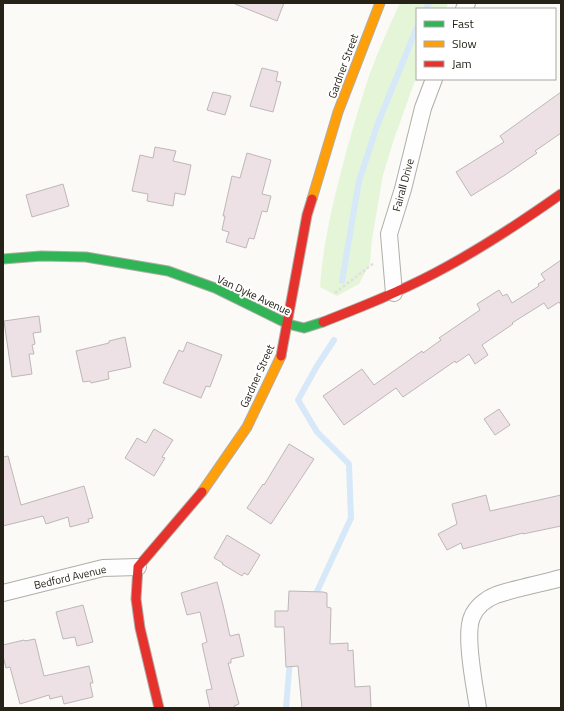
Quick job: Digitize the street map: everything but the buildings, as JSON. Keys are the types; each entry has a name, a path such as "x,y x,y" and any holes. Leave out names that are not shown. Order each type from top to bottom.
{"street":[{"name":"Gardner Street","path":"138,567 205,488 247,427 282,354 307,215 338,112 380,3"},
{"name":"Fairall Drive","path":"394,293 389,234 403,189 423,108 434,80"},
{"name":"Van Dyke Avenue","path":"3,259 41,256 86,257 168,271 215,288 288,324 304,328 394,293 435,273 516,226 561,194"},
{"name":"Bedford Avenue","path":"3,592 103,568 138,567"},
{"path":"138,567 136,599 140,628 159,708"},
{"path":"478,708 472,671 469,638 471,618 479,606 495,596 561,578"}],"green space":[{"path":"400,3 448,3 446,8 416,8 416,78 383,175 372,239 370,263 359,284 337,296 320,287 324,252 330,218 347,149 366,85 380,48"}],"waterway":[{"path":"426,8 429,3"},
{"path":"342,281 359,181 378,123 416,29"},
{"path":"314,598 351,518 349,464 317,432 298,400 317,366 334,340"},
{"path":"286,708 290,660"}],"traffic: fast":[{"path":"3,259 41,256 86,257 168,271 215,288 288,324 304,328 323,322"}],"traffic: slow":[{"path":"312,199 338,112 380,3"},
{"path":"202,492 247,427 281,356"}],"traffic: jam":[{"path":"323,322 394,293 435,273 499,236 561,194"},
{"path":"281,356 307,215 312,199"},
{"path":"159,708 140,628 136,599 138,567 202,492"}]}
